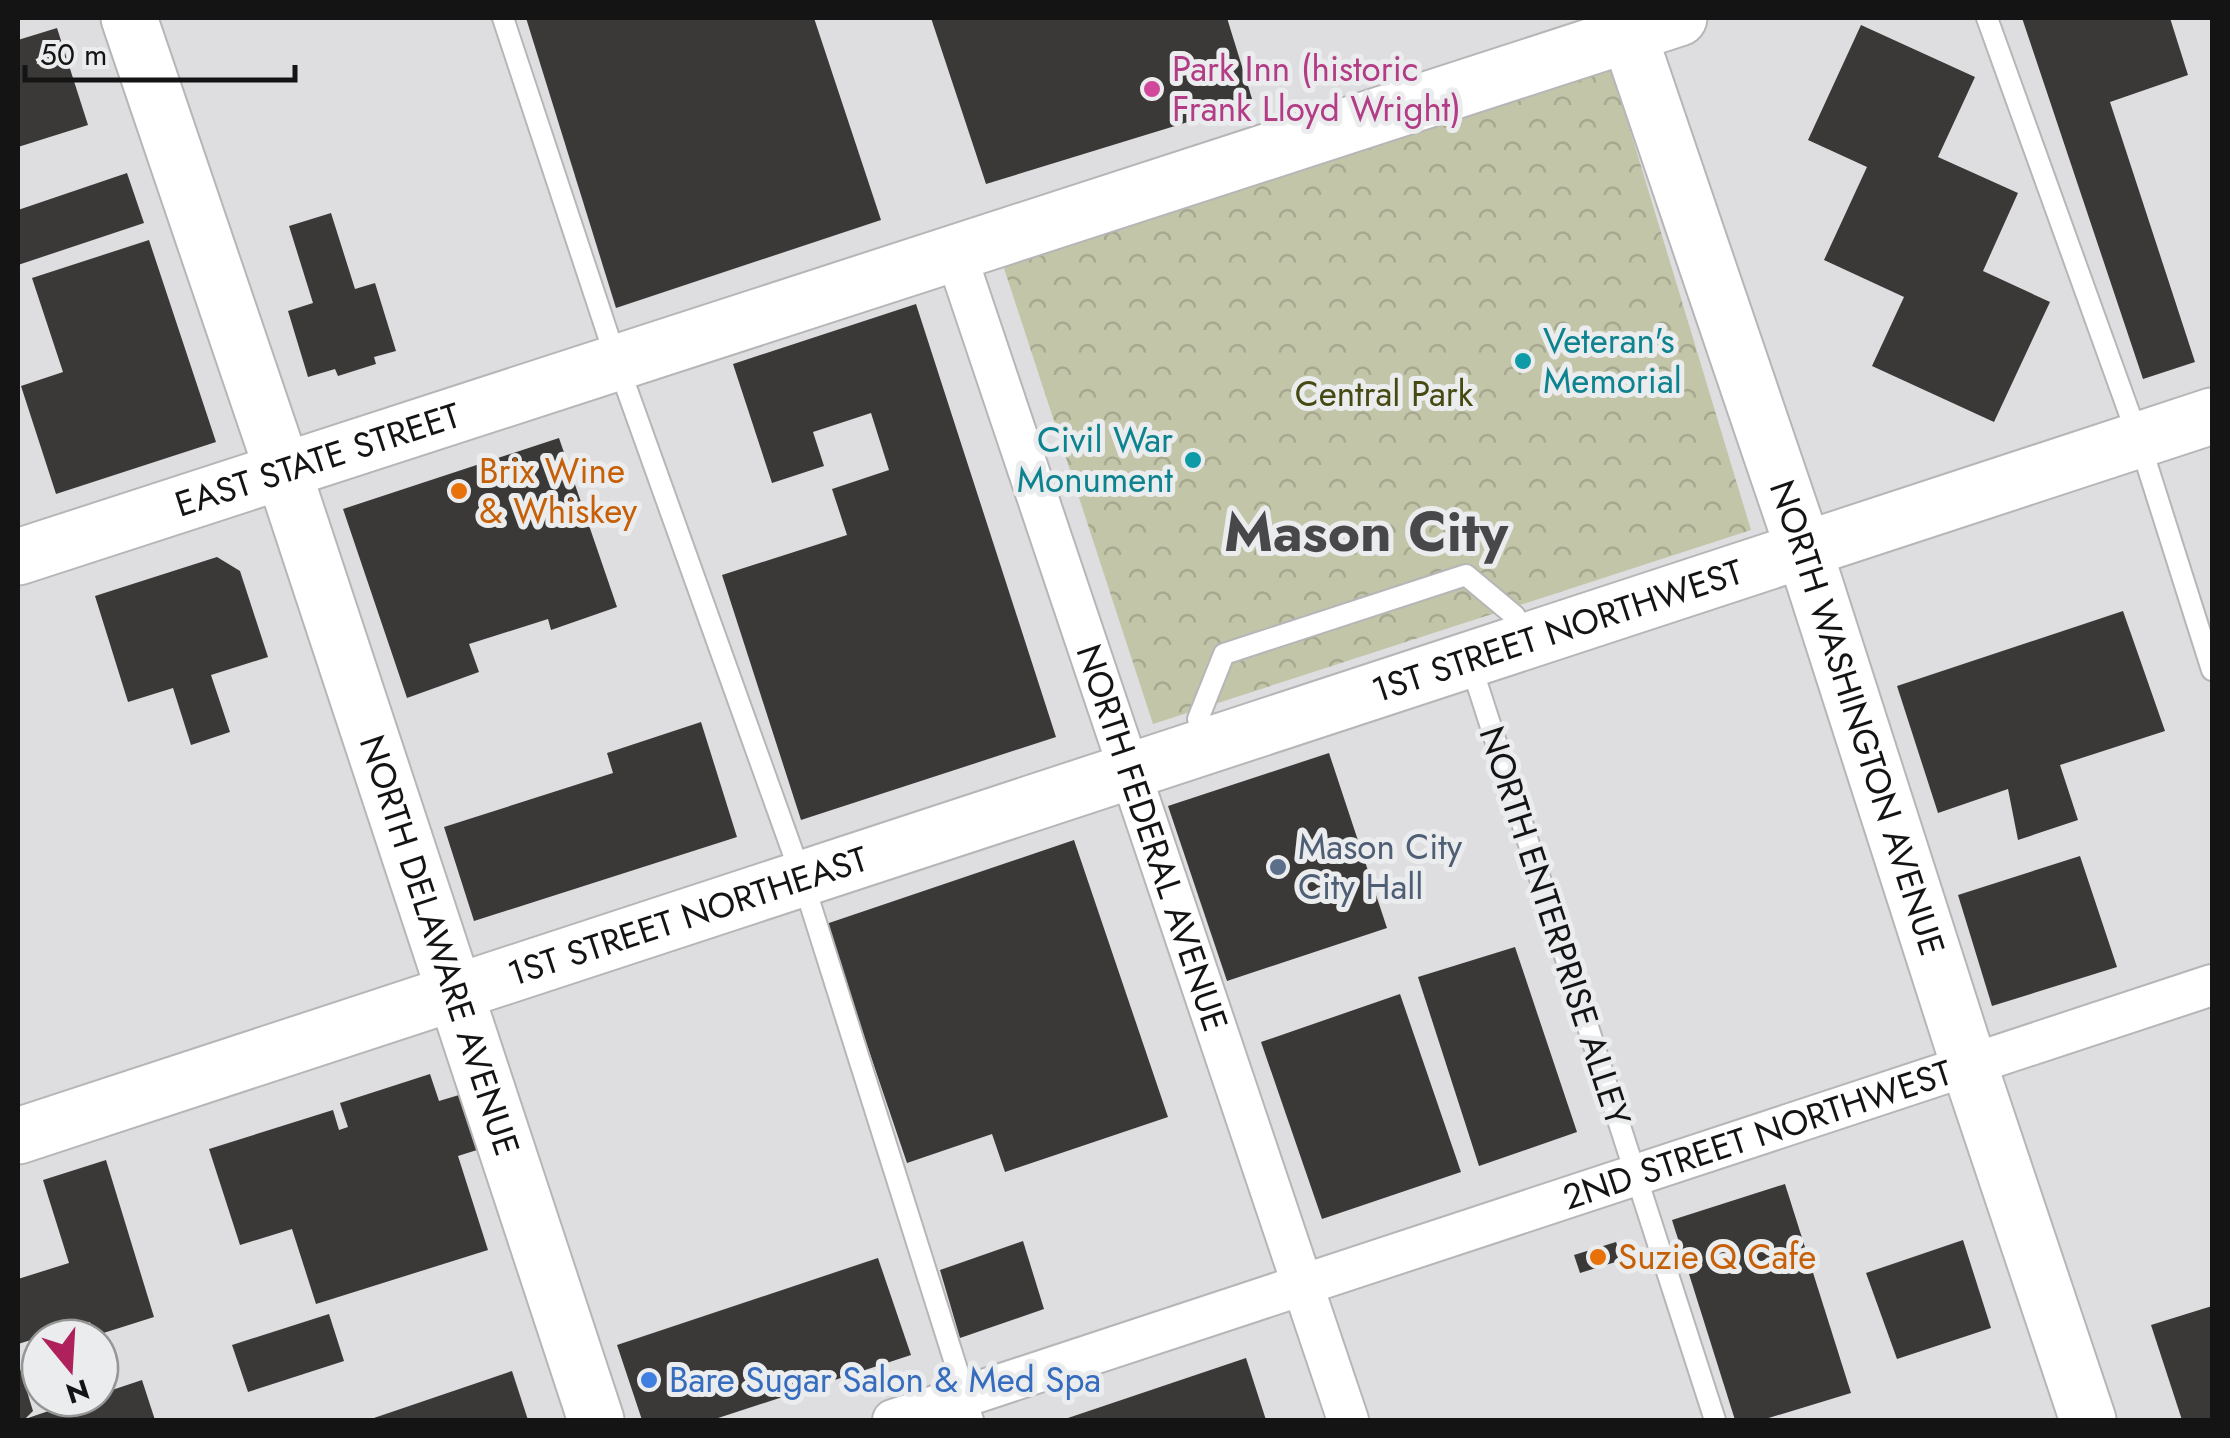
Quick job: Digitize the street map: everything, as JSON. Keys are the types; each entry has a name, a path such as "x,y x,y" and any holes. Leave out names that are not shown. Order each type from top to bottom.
{"main road":[{"name":"NORTH DELAWARE AVENUE","path":"129,18 283,470 596,1420"},
{"name":"EAST STATE STREET","path":"18,557 1298,142 1626,26 1680,18"},
{"name":"NORTH WASHINGTON AVENUE","path":"1626,26 1804,550 2088,1420"},
{"name":"1ST STREET NORTHWEST","path":"1130,771 2212,416"},
{"name":"1ST STREET NORTHEAST","path":"18,1136 1130,771"}],"street":[{"name":"NORTH FEDERAL AVENUE","path":"956,252 1348,1420"},
{"name":"2ND STREET NORTHWEST","path":"892,1420 969,1409 1302,1284 2212,984"}],"lane":[{"path":"503,18 617,362 802,878 969,1409"},
{"path":"1987,18 2139,440 2212,670"},
{"path":"1206,746 1198,719 1224,654 1466,574 1515,616 1524,642"},
{"name":"NORTH ENTERPRISE ALLEY","path":"1469,660 1715,1420"}],"green space":[{"name":"Central Park","path":"1611,67 1751,530 1153,724 1002,262"}],"building":[{"path":"526,18 814,18 881,220 616,308"},
{"name":"Park Inn (historic Frank Lloyd Wright)","path":"931,18 1227,18 1253,102 986,184"},
{"path":"2022,18 2170,18 2188,75 2110,102 2195,362 2143,379"},
{"path":"1861,25 1975,77 1938,157 2018,193 1983,271 2050,302 1994,422 1872,366 1904,297 1824,260 1867,167 1808,140"},
{"path":"57,28 88,125 18,147 18,40"},
{"path":"127,173 144,223 18,265 18,210"},
{"path":"331,213 355,289 375,283 396,351 374,357 376,364 338,376 335,369 308,377 288,311 313,303 289,226"},
{"path":"149,240 216,442 56,494 21,386 63,372 32,278"},
{"path":"916,304 1056,737 801,820 722,575 847,535 832,489 889,470 871,413 813,432 824,466 772,483 733,364"},
{"path":"559,438 617,607 551,630 548,619 469,644 479,672 407,698 343,509"},
{"path":"217,557 240,571 268,657 211,675 230,732 191,745 173,688 128,702 95,596"},
{"path":"2123,611 2165,731 2060,765 2078,820 2018,840 2008,789 1938,813 1897,686"},
{"path":"701,722 737,837 474,921 444,827 613,773 607,753"},
{"name":"Mason City City Hall","path":"1329,753 1387,928 1227,981 1168,806"},
{"path":"1074,840 1168,1117 1005,1172 992,1134 907,1163 826,924"},
{"path":"2080,856 2117,967 1992,1006 1958,895"},
{"path":"1515,947 1577,1132 1479,1166 1418,977"},
{"path":"1400,994 1461,1172 1322,1219 1261,1042"},
{"path":"430,1074 439,1101 459,1095 477,1150 458,1156 488,1250 316,1304 292,1229 240,1245 209,1149 333,1110 339,1130 348,1127 340,1103"},
{"path":"106,1160 154,1317 120,1328 120,1318 20,1318 18,1344 18,1279 69,1263 43,1180"},
{"path":"1785,1184 1851,1393 1762,1420 1735,1420 1672,1220"},
{"path":"1963,1240 1991,1328 1897,1359 1866,1273"},
{"path":"1023,1241 1044,1309 960,1338 940,1270"},
{"name":"Suzie Q Cafe","path":"1616,1242 1622,1260 1580,1273 1574,1255"},
{"path":"878,1258 911,1355 712,1420 642,1420 617,1345"},
{"path":"2212,1306 2212,1420 2182,1420 2151,1325"},
{"path":"329,1314 344,1361 248,1392 232,1345"},
{"path":"1246,1358 1266,1420 1062,1420"},
{"path":"18,1362 20,1418 120,1418 120,1387 142,1380 155,1420 18,1420"},
{"path":"512,1371 528,1420 368,1420"}],"place":[{"name":"Park Inn (historic Frank Lloyd Wright)","path":"1152,89"},
{"name":"Veteran's Memorial","path":"1523,361"},
{"name":"Civil War Monument","path":"1193,460"},
{"name":"Brix Wine & Whiskey","path":"459,491"},
{"name":"Mason City City Hall","path":"1278,867"},
{"name":"Suzie Q Cafe","path":"1598,1257"},
{"name":"Bare Sugar Salon & Med Spa","path":"649,1380"}],"district":[{"name":"Mason City","path":"1366,532"}]}
